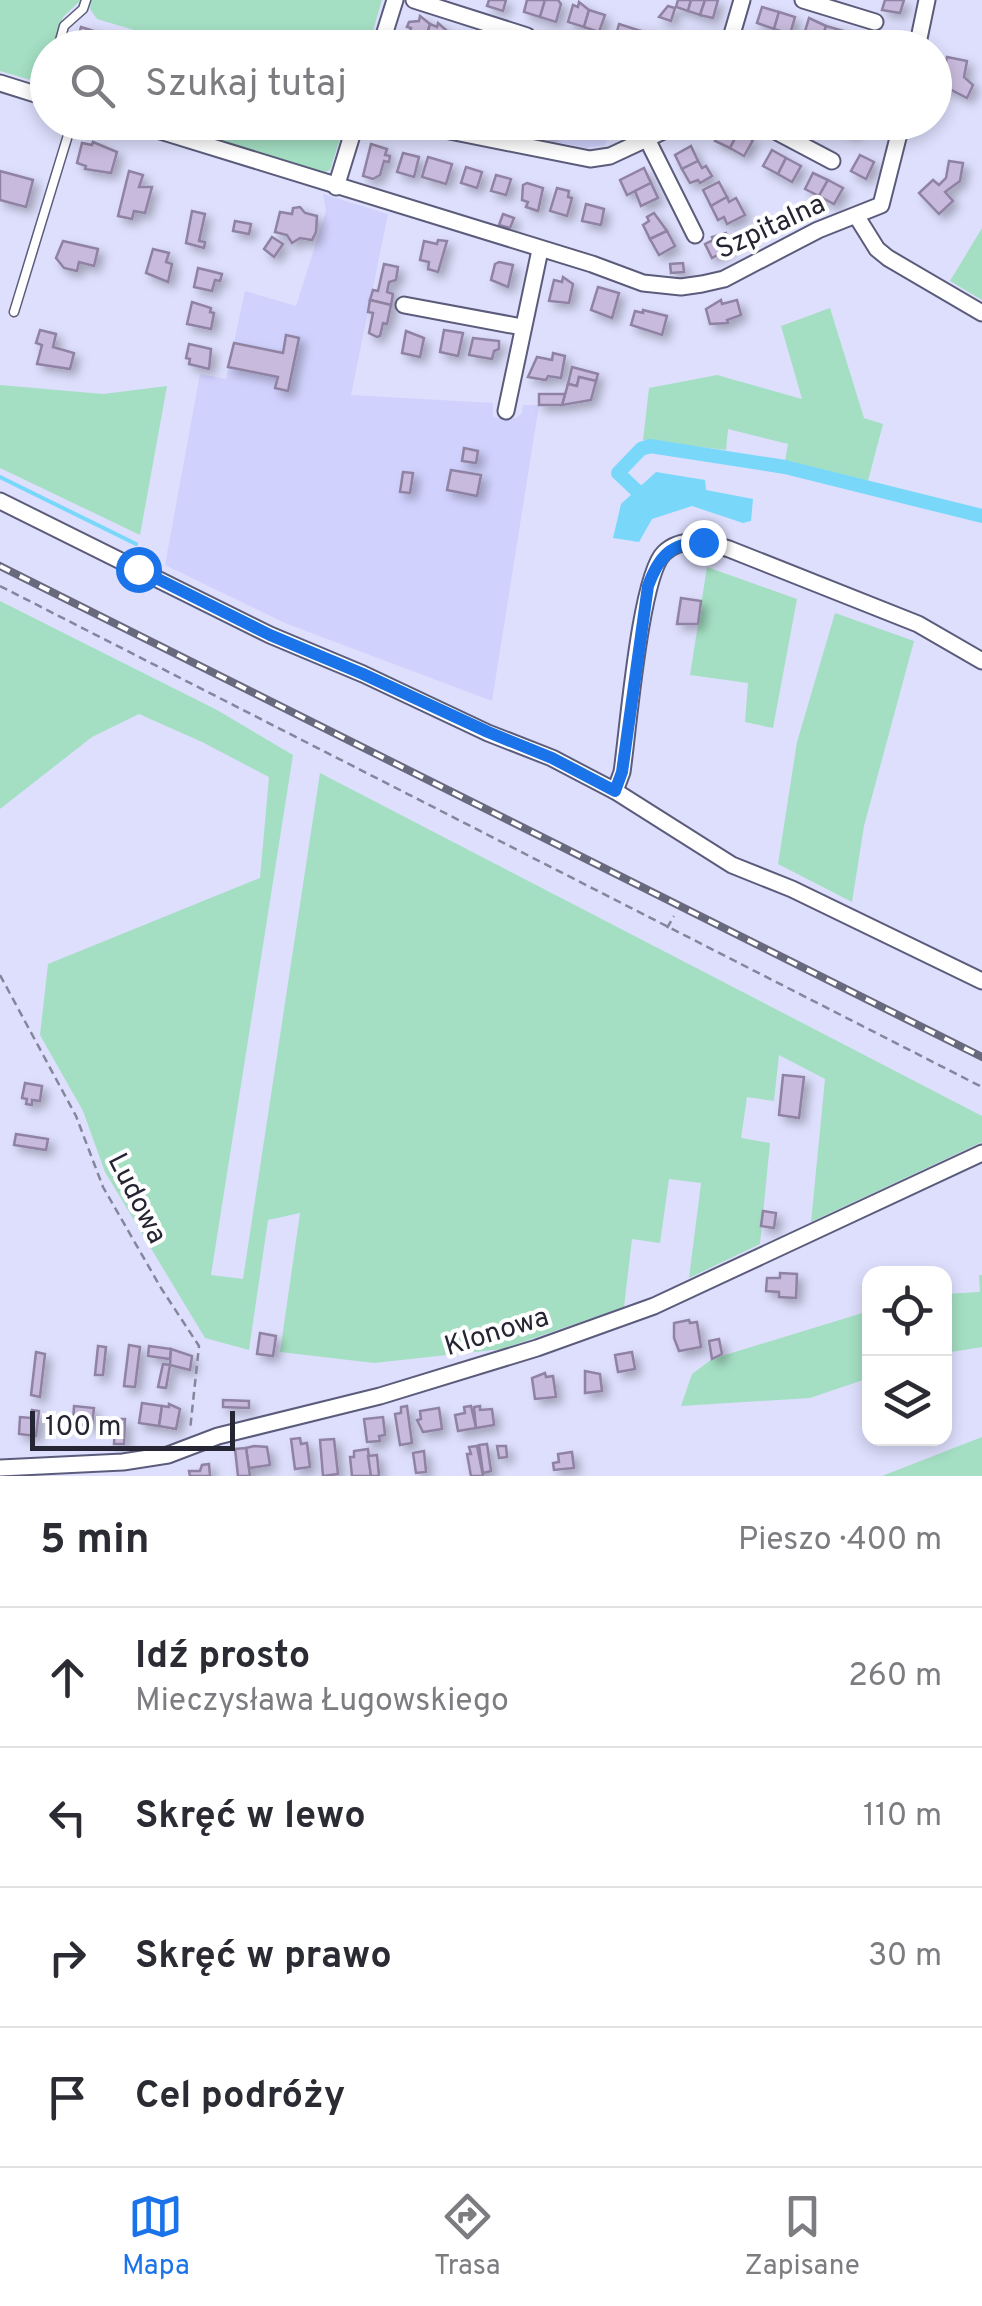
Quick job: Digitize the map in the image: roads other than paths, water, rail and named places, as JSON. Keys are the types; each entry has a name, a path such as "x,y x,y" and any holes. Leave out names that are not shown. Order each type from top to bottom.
{"street":[{"path":"386,30 395,0"},
{"path":"414,0 508,30"},
{"path":"733,30 742,0"},
{"path":"803,0 875,22"},
{"path":"920,30 926,0"},
{"path":"0,84 30,91"},
{"name":"Szpitalna","path":"188,140 592,264 644,284 691,286 724,278 818,230 881,205 897,140"},
{"path":"336,187 350,140"},
{"path":"495,140 590,159 610,156 648,140 696,235"},
{"path":"792,140 832,161"},
{"path":"857,217 878,250 888,258 982,313"},
{"path":"506,411 540,250"},
{"path":"404,305 522,327"},
{"path":"0,500 270,635 552,758 615,791 732,865 982,981"},
{"path":"615,791 622,772 648,586 664,553 676,546 689,542 717,544 918,624 982,661"},
{"name":"Klonowa","path":"0,1468 123,1462 168,1454 247,1428 380,1396 614,1322 982,1153"}],"lane":[{"path":"63,30 84,8 86,0"},
{"path":"14,312 67,140"}],"waterway":[{"path":"636,490 618,473 641,449 650,446 785,467 982,516"},
{"path":"0,477 136,544"}],"railway":[{"path":"0,566 982,1057"}]}
